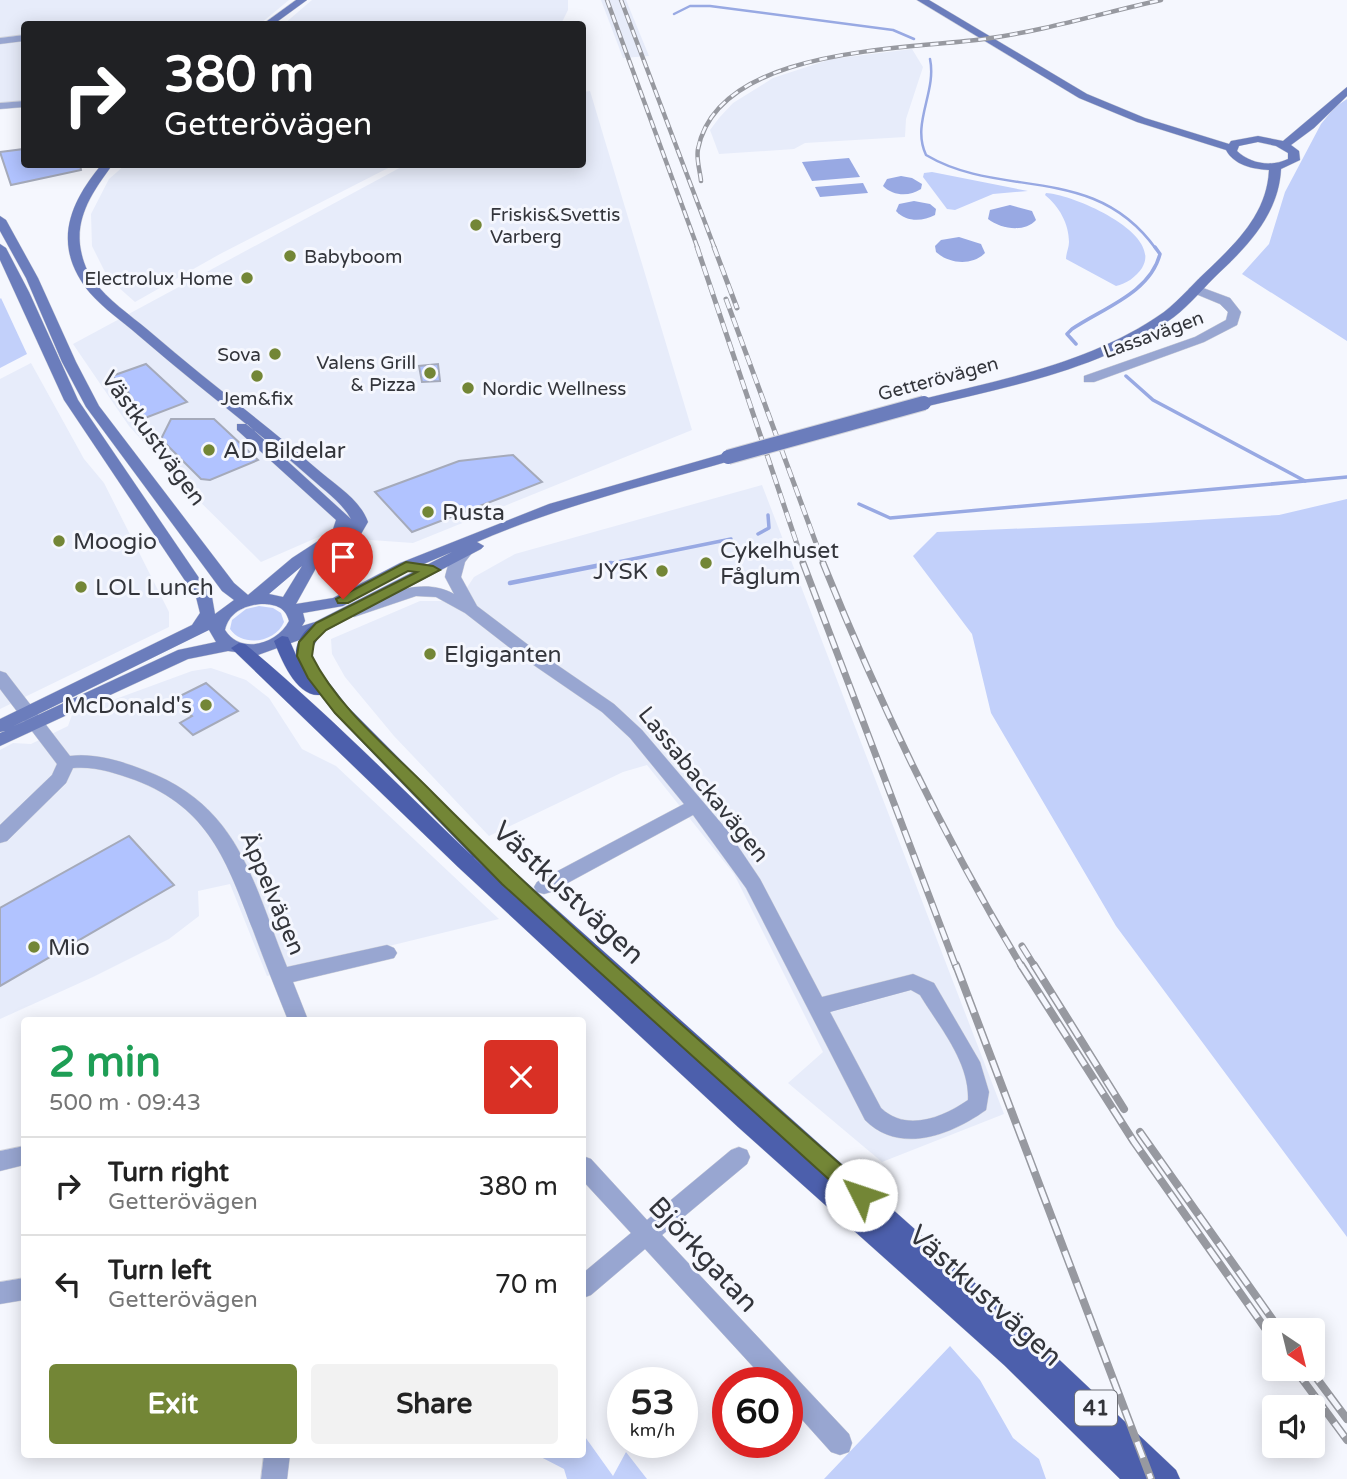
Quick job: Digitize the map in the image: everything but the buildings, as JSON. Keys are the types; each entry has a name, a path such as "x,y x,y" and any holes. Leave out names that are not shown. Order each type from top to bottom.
{"main road":[{"name":"Västkustvägen","path":"321,626 306,642 305,660 341,710"},
{"name":"Västkustvägen","path":"284,639 294,670 341,710 537,907 1023,1340 1167,1479"},
{"name":"41","path":"234,646 266,670"},
{"name":"Västkustvägen","path":"266,670 494,890 746,1120 1013,1357 1139,1479"}],"street":[{"path":"279,21 302,0"},
{"path":"922,0 1083,96 1141,120 1231,148"},
{"path":"0,39 21,37"},
{"path":"1285,145 1310,126 1347,90"},
{"path":"0,106 21,104"},
{"path":"1251,139 1285,145 1296,157 1291,162 1275,167 1247,163 1233,154 1231,148 1235,143 1251,139"},
{"name":"Getterövägen","path":"290,607 337,602 420,568 531,515 582,498 1053,368 1102,351 1158,322 1250,236 1272,186 1275,167"},
{"path":"105,168 87,192 75,218 73,243 85,279 177,363 274,438 358,516 360,522 352,538 310,565 290,607 295,626 284,639 257,649 234,646 184,654 105,690"},
{"name":"Västkustvägen","path":"0,220 32,278 69,362 93,407 228,587 249,600"},
{"name":"Västkustvägen","path":"0,248 23,292 71,400 208,606 206,621 197,630"},
{"name":"Lassavägen","path":"1089,379 1125,363 1198,340 1224,327 1235,317 1234,308 1195,289"},
{"path":"0,740 32,718 197,630 271,587 298,561 340,534 344,519 214,402 177,363"},
{"name":"Getterövägen","path":"284,639 339,618 420,568 464,554 531,515"},
{"name":"Västkustvägen","path":"170,546 221,601 222,616"},
{"path":"464,554 454,566 455,583 471,609"},
{"path":"420,568 455,583"},
{"path":"420,568 439,592 471,609"},
{"path":"339,618 415,591 439,592"},
{"path":"249,600 272,599 290,607"},
{"name":"Lassabackavägen","path":"471,609 525,652 608,708 648,747 696,806 753,884 817,1007 873,1114 884,1127 911,1132 957,1118 978,1104 979,1084 972,1068 927,989 921,984 913,982 817,1007"},
{"path":"222,616 217,630 223,641 234,646"},
{"path":"0,726 32,718 169,665 210,654 237,657 266,670"},
{"path":"0,677 66,762 60,778 0,836"},
{"name":"Äppelvägen","path":"66,762 95,762 141,775 171,789 206,816 233,856 297,1017"},
{"path":"544,887 696,806"},
{"path":"282,976 387,953"},
{"path":"0,1161 21,1157"},
{"path":"586,1284 739,1157"},
{"name":"Björkgatan","path":"586,1169 769,1367"},
{"path":"0,1293 21,1290"},
{"path":"803,1403 840,1443"},
{"path":"274,1479 277,1458"}],"shaded area":[{"path":"0,0 289,0 264,21 21,21 21,102 0,105"},
{"path":"312,0 568,0 568,10 562,21 288,21"},
{"path":"601,0 626,0 649,56 623,58"},
{"path":"912,49 923,67 906,119 905,137 805,143 794,149 719,154 710,130 733,103 773,78 831,59"},
{"path":"590,91 692,430 413,543 371,540 330,532 261,562 180,482 129,426 73,344 399,168 586,168 586,92"},
{"path":"1347,99 1347,341 1242,274 1269,244 1285,192 1321,124 1335,107"},
{"path":"849,158 860,177 812,181 802,162"},
{"path":"122,168 388,168 220,254 135,302 108,278 92,246 91,214 109,179"},
{"path":"932,172 1028,191 993,194 955,210 947,209 923,177 924,173"},
{"path":"901,176 922,184 921,189 901,194 891,192 883,186 887,179"},
{"path":"863,183 868,193 820,197 815,187"},
{"path":"1046,193 1094,208 1128,229 1140,242 1145,255 1140,271 1127,282 1116,286 1066,259 1069,242 1065,222"},
{"path":"914,201 930,204 936,209 935,215 914,220 896,211 899,204"},
{"path":"1010,205 1032,211 1036,220 1025,227 1012,228 988,219 990,210"},
{"path":"959,237 981,244 985,253 974,260 960,262 947,259 936,252 935,246 941,240"},
{"path":"0,299 27,354 0,368"},
{"path":"31,363 84,459 104,483 169,612 169,627 0,709 0,379"},
{"path":"762,485 1004,1114 882,1162 788,1083 823,1052 734,874 647,765 623,772 489,836 394,736 345,677 332,654 331,639 420,601 441,601 464,592 474,577 515,554"},
{"path":"1347,499 1347,1237 1116,926 991,713 972,634 913,556 937,532 1279,515"},
{"path":"259,606 273,608 281,613 284,622 274,634 267,638 251,640 243,639 230,629 232,620 246,609"},
{"path":"211,668 246,680 269,698 302,749 336,766 499,919 267,976 230,884 198,891 199,916 169,939 0,1019 0,750 13,743 31,744 68,726 72,715 192,671"},
{"path":"950,1346 980,1380 1013,1438 1039,1459 1046,1479 824,1479"},
{"path":"586,1438 613,1476 623,1458 631,1458 647,1479 567,1479 564,1469 543,1458 586,1458"}],"waterway":[{"path":"674,14 690,6 710,6 893,30 914,39"},
{"path":"930,59 930,83 921,131 926,155 955,168 1076,193 1105,204 1131,222 1156,249"},
{"path":"1076,344 1067,334 1136,289 1155,268 1160,254 1155,247"},
{"path":"1126,376 1153,400 1305,481"},
{"path":"1305,481 1347,477"},
{"path":"859,504 890,518 1305,481"},
{"path":"758,534 769,528 768,515"},
{"path":"603,565 731,539"},
{"path":"510,583 611,563"}],"railway":[{"path":"607,0 698,249"},
{"path":"621,0 715,249"},
{"path":"701,181 698,149 713,115 740,90 776,72 818,60 864,52 1006,36 1161,0"},
{"path":"697,247 804,565"},
{"path":"714,247 737,308"},
{"path":"726,299 824,565"},
{"path":"803,563 956,967"},
{"path":"823,563 914,769 966,869 1022,967"},
{"path":"1022,946 1035,967"},
{"path":"956,965 1151,1479"},
{"path":"1021,965 1134,1142 1262,1324"},
{"path":"1034,965 1124,1109"},
{"path":"1140,1132 1272,1318"},
{"path":"1304,1381 1347,1440"},
{"path":"1319,1381 1347,1419"}],"place":[{"name":"Friskis&Svettis Varberg","path":"476,225"},
{"name":"Babyboom","path":"290,256"},
{"name":"Electrolux Home","path":"247,278"},
{"name":"Sova","path":"275,354"},
{"name":"Valens Grill & Pizza","path":"430,373"},
{"name":"Jem&fix","path":"257,376"},
{"name":"Nordic Wellness","path":"468,388"},
{"name":"AD Bildelar","path":"209,450"},
{"name":"Rusta","path":"428,512"},
{"name":"Moogio","path":"59,541"},
{"name":"Cykelhuset Fåglum","path":"706,563"},
{"name":"JYSK","path":"662,571"},
{"name":"LOL Lunch","path":"81,587"},
{"name":"Elgiganten","path":"430,654"},
{"name":"McDonald's","path":"206,705"},
{"name":"Mio","path":"34,947"}],"route":[{"path":"343,599 406,566 433,570 321,626 311,635 304,649 307,664 314,675 341,710 508,879 861,1195"}]}
